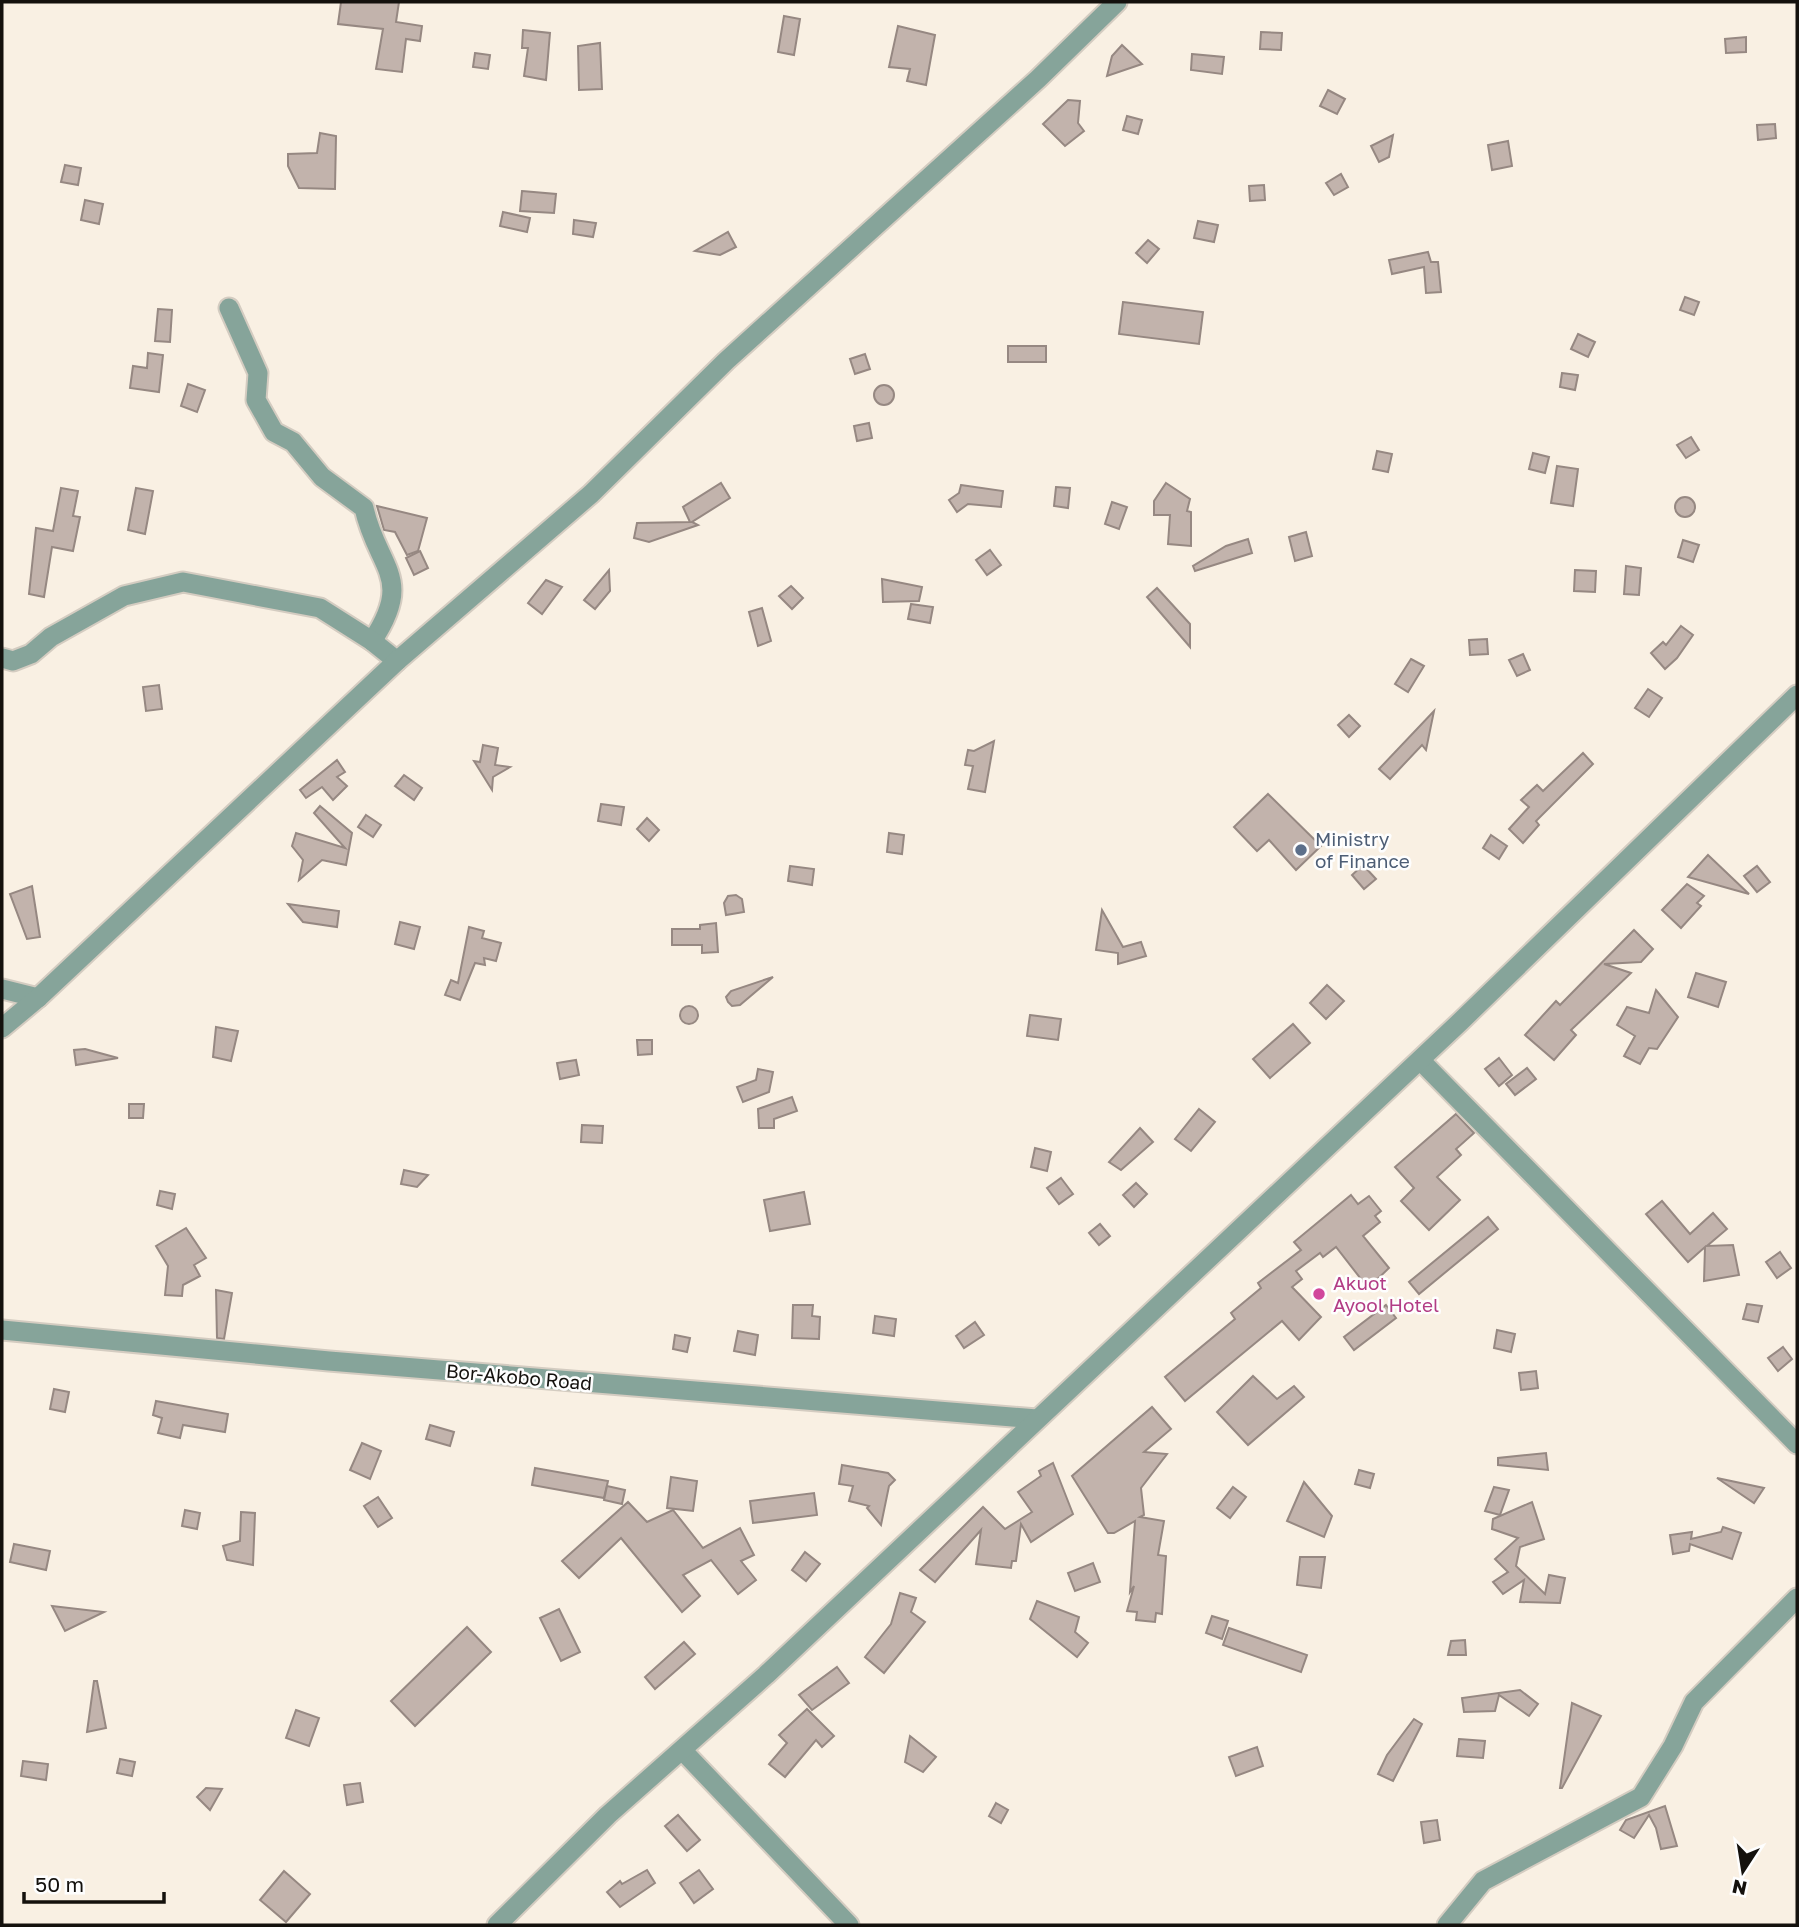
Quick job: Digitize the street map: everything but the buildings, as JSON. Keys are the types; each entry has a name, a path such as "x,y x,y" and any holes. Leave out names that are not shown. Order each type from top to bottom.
{"street":[{"path":"2,1027 38,998 397,662 591,494 726,361 1038,79 1117,2"},
{"path":"229,308 258,373 256,400 274,432 293,442 322,477 364,509 368,524 393,577 388,617 372,641"},
{"path":"2,658 13,661 32,653 51,637 124,596 183,582 320,608 372,641 397,662"},
{"path":"497,1925 608,1815 683,1751 1420,1060 1797,695"},
{"path":"2,989 38,998"},
{"path":"1420,1060 1797,1444"},
{"name":"Bor-Akobo Road","path":"2,1330 422,1369 1037,1419"},
{"path":"1447,1925 1483,1881 1641,1797 1673,1746 1694,1702 1797,1598"},
{"path":"683,1751 849,1925"}],"place":[{"name":"Ministry of Finance","path":"1301,850"},
{"name":"Akuot Ayool Hotel","path":"1319,1294"}]}
